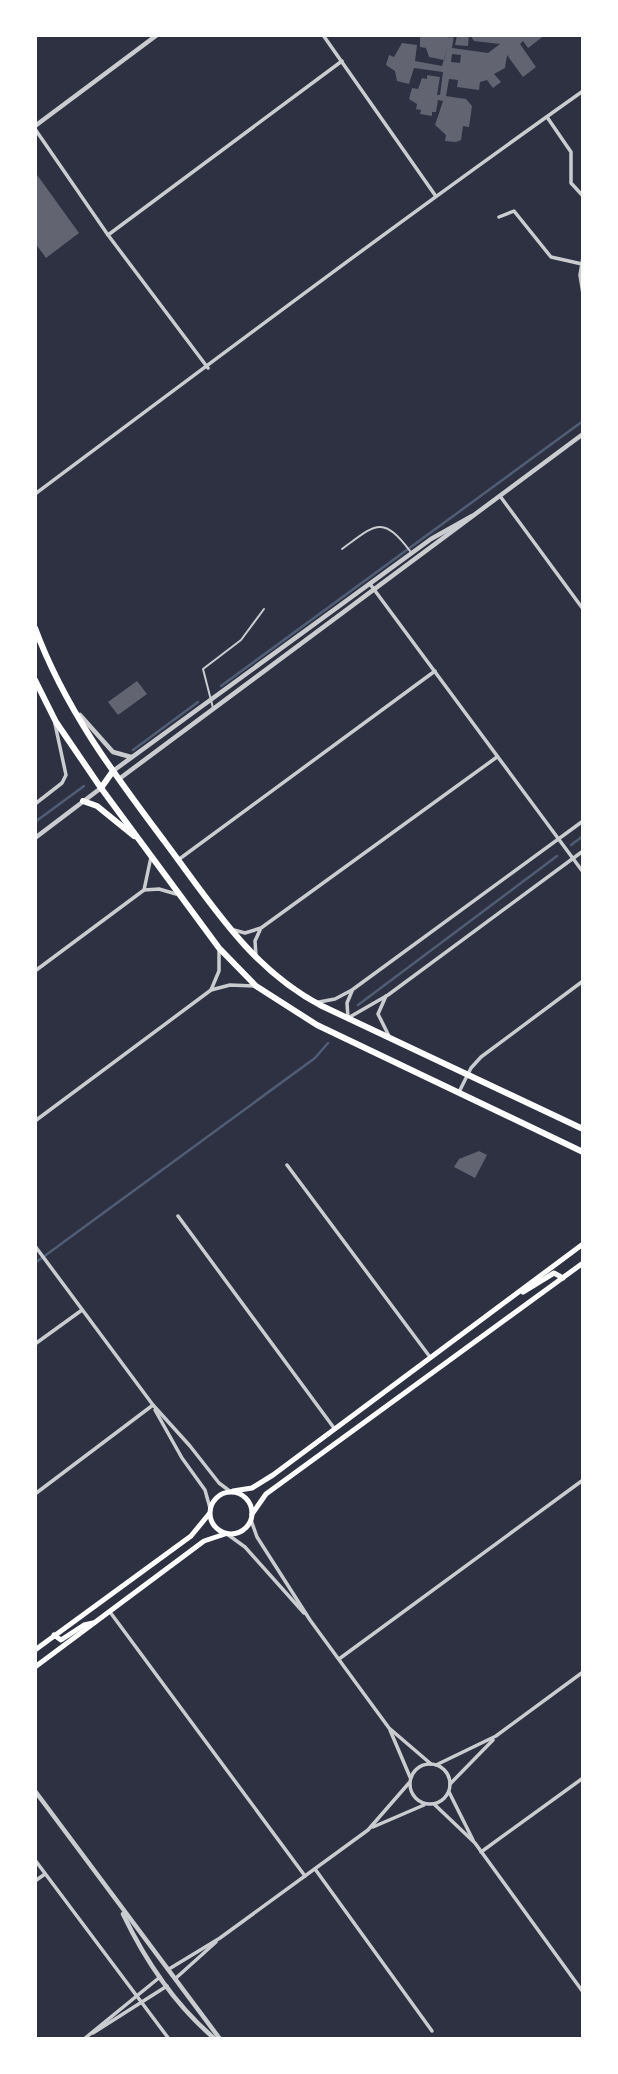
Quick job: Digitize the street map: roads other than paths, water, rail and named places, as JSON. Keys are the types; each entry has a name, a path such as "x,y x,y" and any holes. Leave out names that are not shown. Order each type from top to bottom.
{"main road":[{"path":"35,628 68,704 118,779 227,927 256,961 313,1002 583,1129"},
{"path":"35,680 52,716 101,788 219,947 256,986 317,1025 583,1152"},
{"path":"101,788 113,771"},
{"path":"101,788 118,779"},
{"path":"83,802 97,806 141,842"},
{"path":"35,1650 191,1536 220,1494 247,1489 263,1482 583,1244"},
{"path":"35,1667 204,1541 240,1533 266,1494 583,1263"},
{"path":"511,1297 556,1272 563,1278"},
{"path":"232,1492 245,1497 252,1517"},
{"path":"210,1511 213,1526 226,1534"},
{"path":"54,1635 61,1640 83,1625 96,1622"}],"street":[{"path":"157,35 35,127 108,235 208,368"},
{"path":"323,35 435,195"},
{"path":"108,235 342,61"},
{"path":"35,494 208,368 435,195 583,91"},
{"path":"547,117 570,149 571,184 583,196"},
{"path":"499,217 513,211 551,257 582,264"},
{"path":"583,257 583,294"},
{"path":"118,779 417,560 583,434"},
{"path":"500,496 583,609"},
{"path":"113,771 411,552 478,512"},
{"path":"370,584 583,872"},
{"path":"178,860 435,671"},
{"path":"68,704 108,748 122,756 131,757"},
{"path":"35,804 64,780 66,770 52,716"},
{"path":"227,927 245,933 261,928 497,757"},
{"path":"35,838 101,788"},
{"path":"313,1002 335,999 352,990 583,821"},
{"path":"352,990 347,1001 348,1018 387,995 583,851"},
{"path":"144,890 151,855"},
{"path":"35,971 144,890 166,890 182,897"},
{"path":"256,961 254,945 261,928"},
{"path":"211,990 219,971 219,947"},
{"path":"458,1093 467,1075 481,1057 583,981"},
{"path":"35,1121 211,990 230,985 256,986"},
{"path":"387,995 378,1014 390,1039"},
{"path":"287,1165 430,1357"},
{"path":"178,1216 334,1429"},
{"path":"35,1245 153,1405 219,1483 232,1492"},
{"path":"35,1344 82,1310"},
{"path":"35,1494 153,1405"},
{"path":"153,1405 182,1458 205,1490 210,1511"},
{"path":"339,1659 583,1480"},
{"path":"252,1517 258,1539 310,1620 389,1728 414,1797 425,1804"},
{"path":"226,1534 245,1547 310,1620"},
{"path":"110,1612 305,1876"},
{"path":"450,1784 496,1735 583,1672"},
{"path":"86,2037 169,1969 220,1938 368,1830 425,1804 443,1800 449,1792 450,1784 446,1772 389,1728"},
{"path":"368,1830 419,1767 433,1764 496,1735"},
{"path":"481,1852 583,1777"},
{"path":"35,1791 176,1978 217,2039"},
{"path":"449,1792 475,1843 583,1993"},
{"path":"434,1804 475,1843"},
{"path":"35,1860 169,2039"},
{"path":"315,1869 432,2031"},
{"path":"35,1881 45,1874"},
{"path":"118,1903 144,1954 160,1977 217,2039"},
{"path":"86,2037 167,1986 220,1938"}],"lane":[{"path":"342,549 368,530 383,527 393,530 417,560"},
{"path":"214,709 203,668 241,640 264,609"}],"waterway":[{"path":"221,686 583,421"},
{"path":"133,750 198,702"},
{"path":"35,822 84,786"},
{"path":"571,845 583,836"},
{"path":"358,1005 557,856"},
{"path":"35,1263 315,1058 328,1043"}]}
